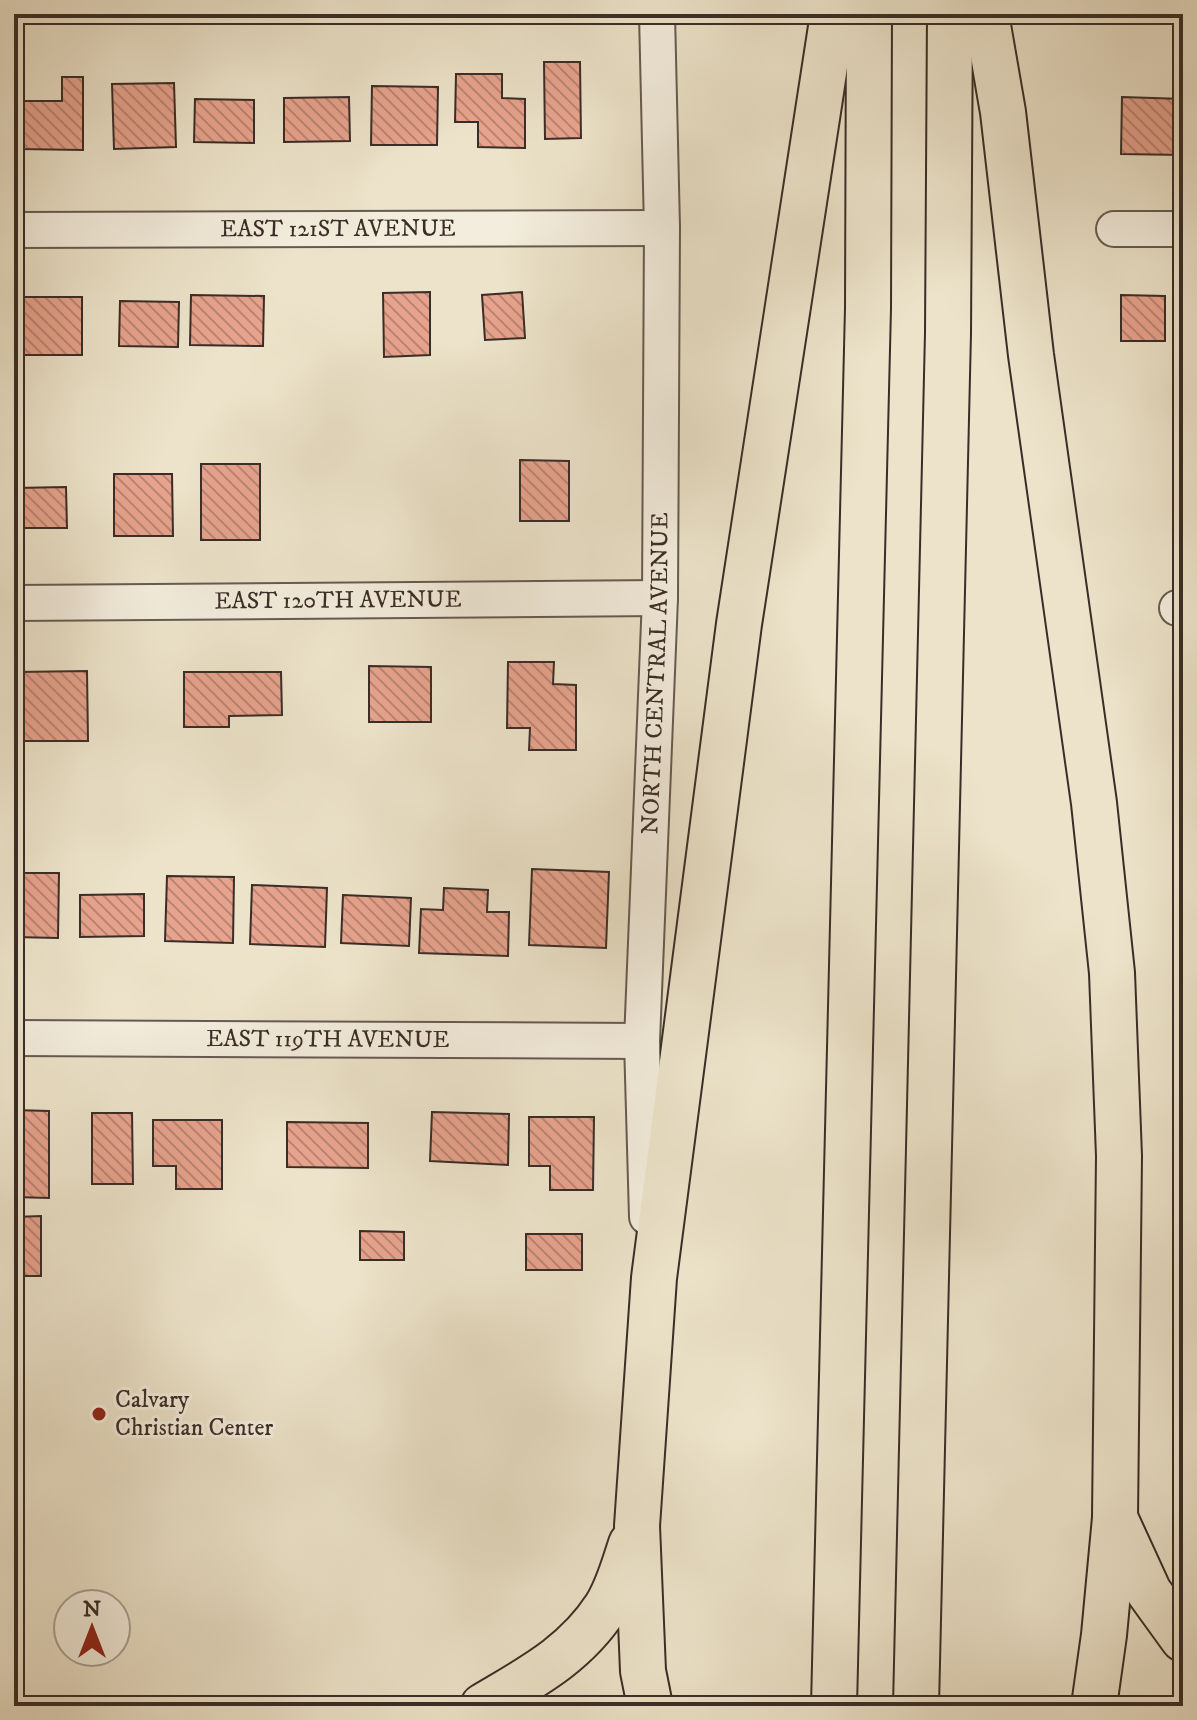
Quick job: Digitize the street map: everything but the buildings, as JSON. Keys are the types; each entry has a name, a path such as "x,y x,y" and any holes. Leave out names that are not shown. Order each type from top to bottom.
{"highway":[{"path":"650,1706 643,1671 637,1526 654,1278 741,608 833,14"},
{"path":"834,1706 868,308 869,14"},
{"path":"916,1706 948,349 950,14"},
{"path":"986,14 1003,112 1031,355 1092,788 1108,927 1119,1156 1115,1518 1094,1706"},
{"path":"1115,1518 1149,1592 1183,1639"},
{"path":"483,1706 543,1672 592,1625 614,1592 637,1526"}],"street":[{"name":"NORTH CENTRAL AVENUE","path":"649,1334 642,1041 660,598 662,228 657,14"},
{"name":"EAST 121ST AVENUE","path":"14,230 662,228"},
{"path":"1114,229 1183,229"},
{"name":"EAST 120TH AVENUE","path":"14,603 660,598"},
{"name":"EAST 119TH AVENUE","path":"14,1038 642,1041"}],"place":[{"name":"Calvary Christian Center","path":"99,1414"}]}
